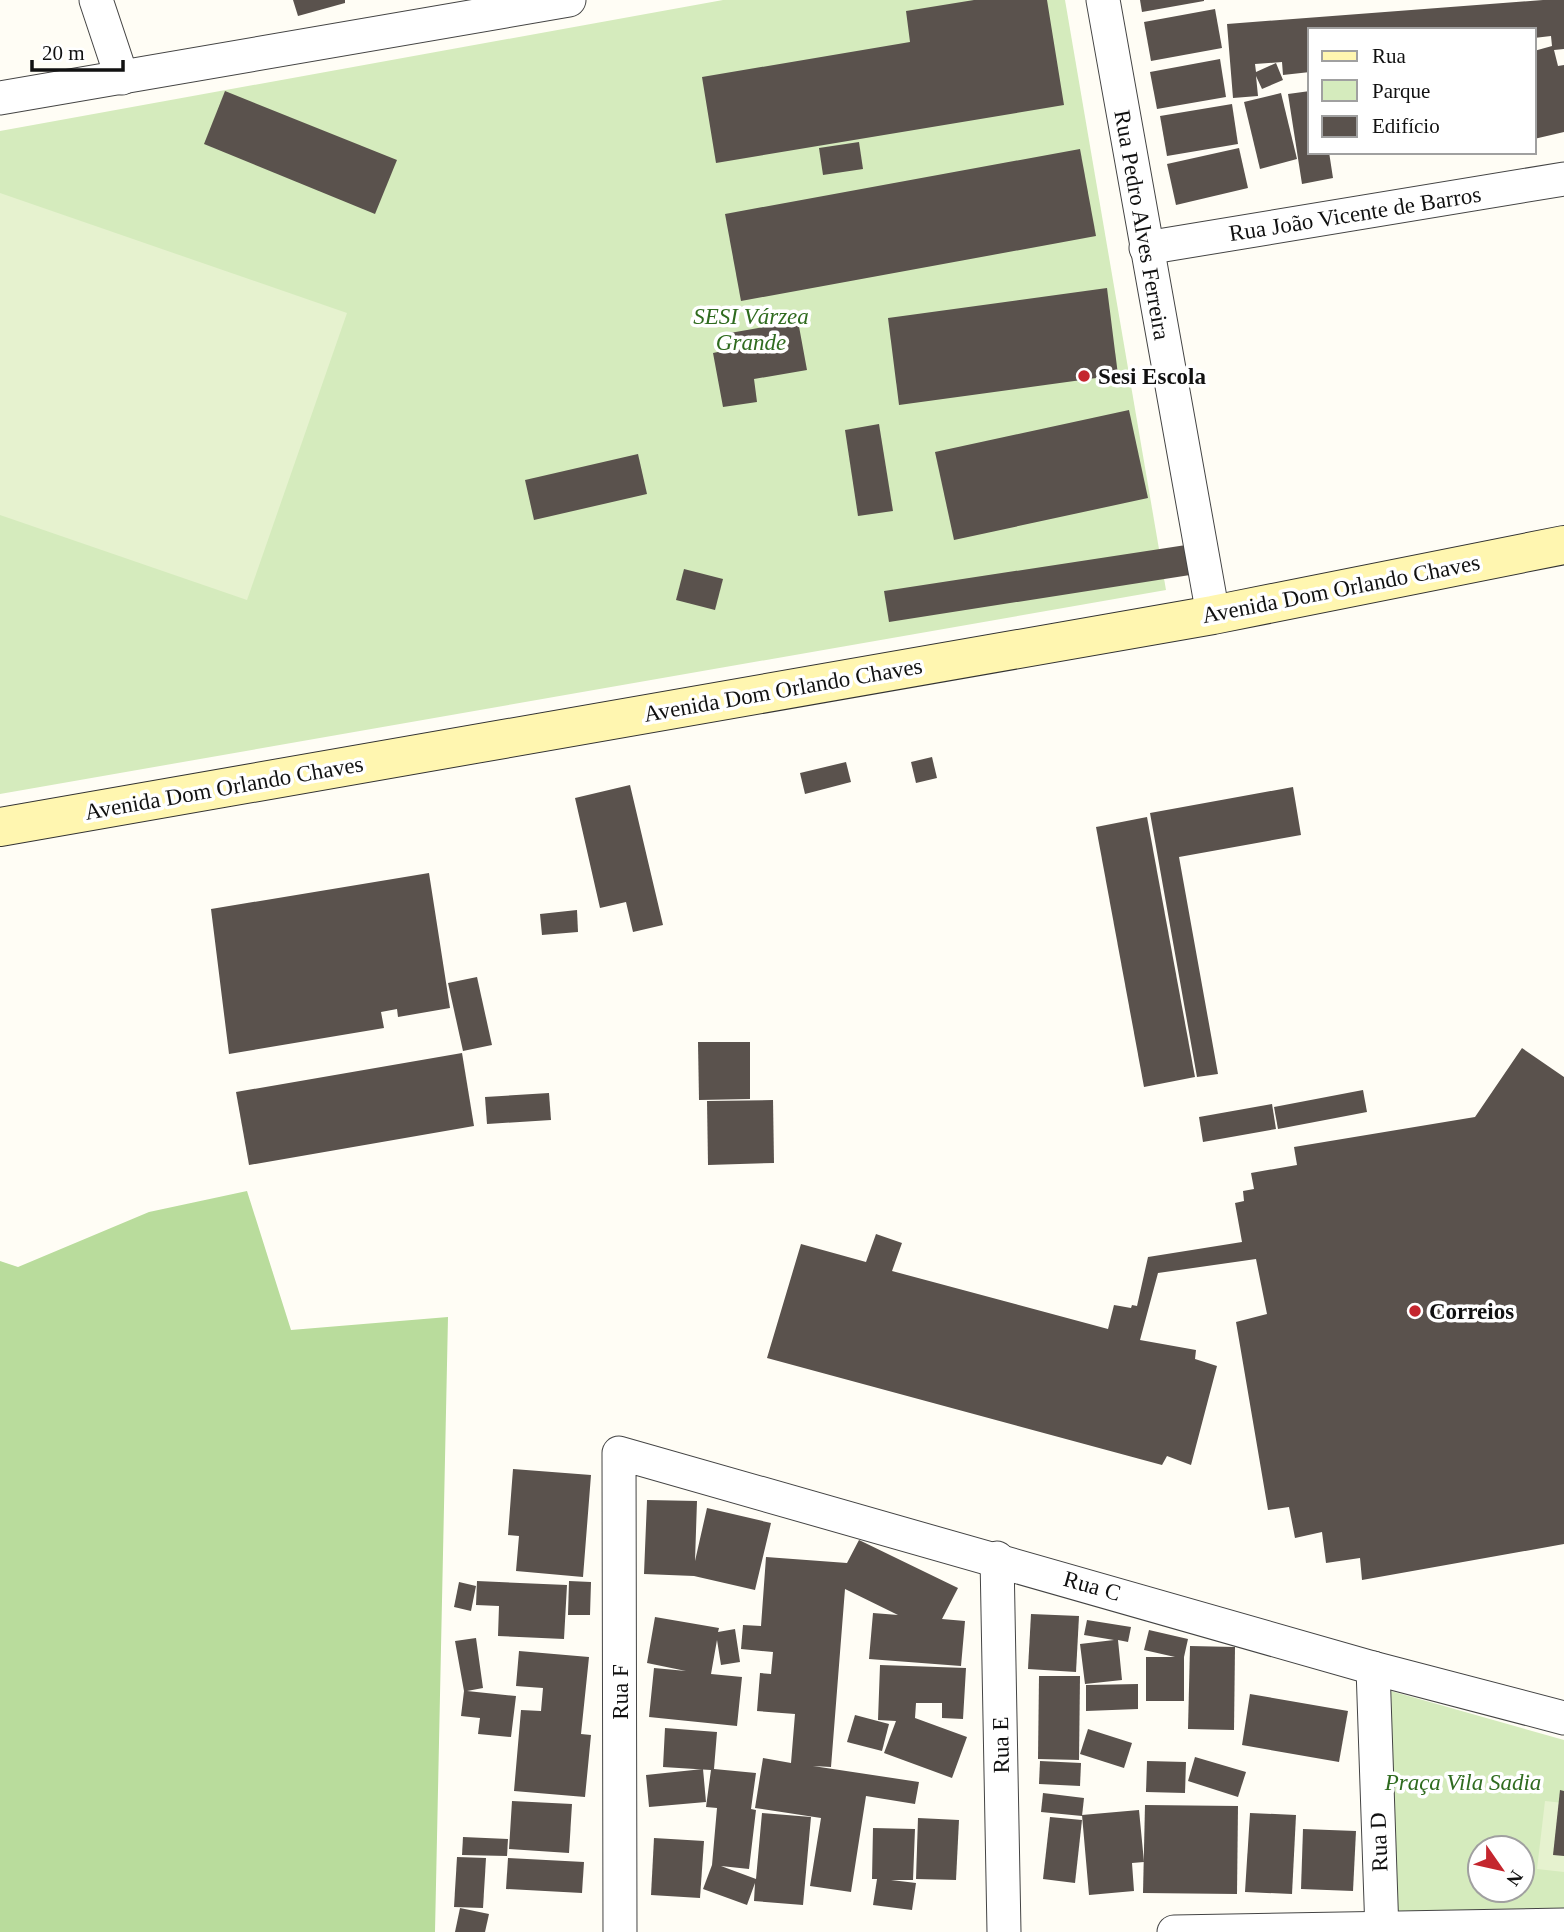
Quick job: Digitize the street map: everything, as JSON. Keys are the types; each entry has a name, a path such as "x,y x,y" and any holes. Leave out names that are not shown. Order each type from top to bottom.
{"main road":[{"name":"Avenida Dom Orlando Chaves","path":"0,827 1213,615 1564,545"}],"street":[{"path":"96,0 122,78"},
{"name":"Rua Pedro Alves Ferreira","path":"1103,0 1213,615"},
{"path":"0,99 554,1"},
{"name":"Rua João Vicente de Barros","path":"1146,248 1564,179"},
{"name":"Rua C","path":"619,1452 997,1558 1373,1668 1564,1718"},
{"name":"Rua F","path":"619,1452 620,1932"},
{"name":"Rua E","path":"997,1558 1004,1932"},
{"name":"Rua D","path":"1373,1668 1382,1931"},
{"path":"1174,1932 1382,1931 1564,1926"}],"green space":[{"name":"SESI Várzea Grande","path":"723,0 1065,0 1166,590 0,794 0,131"},
{"path":"0,193 347,313 247,600 0,515"},
{"path":"247,1191 291,1330 448,1317 435,1932 0,1932 0,1261 18,1267 149,1212"},
{"name":"Praça Vila Sadia","path":"1391,1691 1564,1740 1564,1915 1397,1917"},
{"path":"1545,1801 1564,1803 1564,1872 1537,1869"}],"building":[{"path":"293,0 345,0 345,3 298,16"},
{"path":"974,0 1047,0 1064,105 716,163 702,77 910,42 906,11"},
{"path":"1140,0 1204,0 1204,1 1142,12"},
{"path":"1564,0 1564,49 1554,50 1558,66 1564,65 1564,132 1536,139 1536,50 1552,46 1551,36 1536,38 1536,28 1308,28 1308,72 1283,75 1282,62 1255,64 1256,72 1276,63 1283,80 1262,89 1256,76 1258,96 1233,98 1227,24"},
{"path":"1215,9 1222,48 1151,61 1144,22"},
{"path":"1220,59 1226,97 1157,109 1150,72"},
{"path":"225,91 397,160 375,214 204,144"},
{"path":"1308,91 1308,154 1329,154 1333,178 1302,184 1288,94"},
{"path":"1281,93 1297,159 1260,169 1244,102"},
{"path":"1232,104 1238,144 1167,156 1160,116"},
{"path":"859,142 863,169 823,175 819,148"},
{"path":"1239,148 1248,188 1176,205 1167,164"},
{"path":"1080,149 1096,236 741,301 725,214"},
{"path":"1107,288 1118,375 899,405 888,318"},
{"path":"798,321 807,370 754,379 757,402 723,407 713,353 732,349 730,333"},
{"path":"1129,410 1148,498 954,540 935,452"},
{"path":"879,424 893,511 858,516 845,430"},
{"path":"638,454 647,494 534,520 525,480"},
{"path":"1186,545 1190,575 889,622 884,591"},
{"path":"684,569 723,579 715,610 676,600"},
{"path":"932,757 937,778 916,783 911,762"},
{"path":"846,762 851,782 805,794 800,773"},
{"path":"630,785 663,925 633,932 626,902 600,908 575,798"},
{"path":"1293,787 1301,835 1179,857 1218,1074 1197,1077 1150,813"},
{"path":"1147,817 1195,1077 1144,1087 1096,827"},
{"path":"429,873 450,1008 398,1017 397,1009 381,1012 384,1028 229,1054 211,909"},
{"path":"577,910 578,932 542,935 540,914"},
{"path":"477,977 492,1045 463,1051 448,983"},
{"path":"698,1042 750,1042 750,1099 699,1100"},
{"name":"Correios","path":"1522,1048 1564,1077 1564,1544 1362,1580 1360,1558 1326,1563 1322,1532 1295,1538 1289,1507 1268,1510 1236,1322 1267,1314 1256,1259 1158,1273 1140,1340 1196,1350 1195,1359 1217,1366 1191,1465 1167,1456 1162,1465 767,1358 801,1244 866,1262 876,1234 902,1243 892,1271 1108,1329 1114,1305 1131,1308 1132,1305 1137,1306 1148,1257 1242,1242 1235,1203 1244,1201 1243,1191 1254,1189 1251,1173 1297,1165 1294,1147 1475,1117"},
{"path":"462,1053 474,1126 249,1165 236,1092"},
{"path":"1363,1090 1367,1112 1278,1129 1274,1107"},
{"path":"549,1093 551,1120 487,1124 485,1097"},
{"path":"773,1100 774,1163 708,1165 707,1101"},
{"path":"1272,1104 1276,1129 1203,1142 1199,1117"},
{"path":"513,1469 591,1475 583,1577 516,1571 519,1536 508,1535"},
{"path":"647,1500 697,1501 695,1561 707,1508 771,1523 755,1590 694,1576 644,1574"},
{"path":"859,1540 958,1588 942,1619 965,1621 961,1666 869,1659 873,1613 898,1615 845,1589 831,1767 813,1766 919,1782 915,1804 866,1796 851,1892 810,1886 821,1818 755,1808 763,1758 791,1763 795,1714 757,1711 760,1673 771,1674 773,1652 741,1649 743,1625 761,1626 766,1557 847,1563"},
{"path":"477,1581 567,1585 564,1639 498,1636 499,1606 476,1605"},
{"path":"569,1581 591,1582 590,1615 568,1615"},
{"path":"459,1582 476,1586 471,1611 454,1607"},
{"path":"1031,1614 1079,1616 1076,1672 1028,1669"},
{"path":"655,1617 719,1628 718,1632 735,1629 740,1662 721,1665 717,1640 711,1674 742,1677 737,1726 649,1717 654,1668 686,1671 647,1663"},
{"path":"1087,1620 1131,1627 1128,1642 1118,1640 1122,1680 1085,1684 1080,1644 1114,1640 1084,1635"},
{"path":"1149,1630 1188,1639 1184,1657 1184,1701 1146,1701 1146,1657 1175,1657 1144,1650"},
{"path":"476,1638 483,1688 467,1691 516,1696 511,1737 478,1734 480,1718 461,1716 464,1691 455,1641"},
{"path":"1190,1646 1235,1647 1234,1730 1188,1729"},
{"path":"519,1651 589,1657 581,1734 591,1735 585,1797 514,1791 521,1710 541,1711 543,1688 516,1686"},
{"path":"880,1665 966,1668 963,1719 942,1718 942,1703 916,1703 915,1718 967,1737 952,1778 884,1753 896,1721 878,1720"},
{"path":"1039,1676 1080,1676 1079,1760 1038,1759"},
{"path":"1138,1684 1138,1709 1086,1711 1086,1685"},
{"path":"1250,1694 1348,1711 1339,1762 1242,1745"},
{"path":"855,1715 889,1724 882,1751 847,1742"},
{"path":"665,1728 717,1732 714,1769 756,1773 751,1809 756,1810 749,1869 721,1866 756,1879 762,1813 811,1817 803,1905 754,1901 755,1883 747,1905 703,1889 712,1865 717,1808 706,1807 711,1770 663,1767"},
{"path":"1088,1729 1132,1743 1124,1768 1080,1754"},
{"path":"1195,1757 1246,1772 1238,1797 1188,1781"},
{"path":"1040,1761 1081,1763 1080,1786 1039,1784"},
{"path":"1147,1761 1186,1762 1185,1793 1146,1792"},
{"path":"703,1769 706,1802 649,1807 646,1775"},
{"path":"1560,1790 1564,1791 1564,1856 1553,1855"},
{"path":"1043,1793 1084,1798 1082,1816 1041,1812"},
{"path":"512,1801 572,1804 569,1853 509,1849"},
{"path":"1145,1805 1238,1806 1237,1894 1143,1893"},
{"path":"1139,1810 1144,1862 1132,1863 1134,1891 1089,1895 1082,1815"},
{"path":"1250,1813 1296,1815 1292,1894 1245,1892"},
{"path":"1050,1817 1082,1820 1075,1883 1043,1879"},
{"path":"918,1818 959,1820 956,1880 916,1879"},
{"path":"873,1828 915,1829 913,1880 891,1880 916,1883 912,1910 873,1905 877,1879 872,1879"},
{"path":"1303,1829 1356,1831 1353,1891 1301,1889"},
{"path":"463,1837 508,1839 507,1856 462,1855"},
{"path":"654,1838 704,1841 700,1898 651,1895"},
{"path":"457,1857 486,1858 483,1908 454,1907"},
{"path":"508,1858 584,1862 582,1893 506,1889"},
{"path":"460,1908 489,1914 485,1932 455,1932"}],"place":[{"name":"Sesi Escola","path":"1084,376"},
{"name":"Correios","path":"1415,1311"}]}
